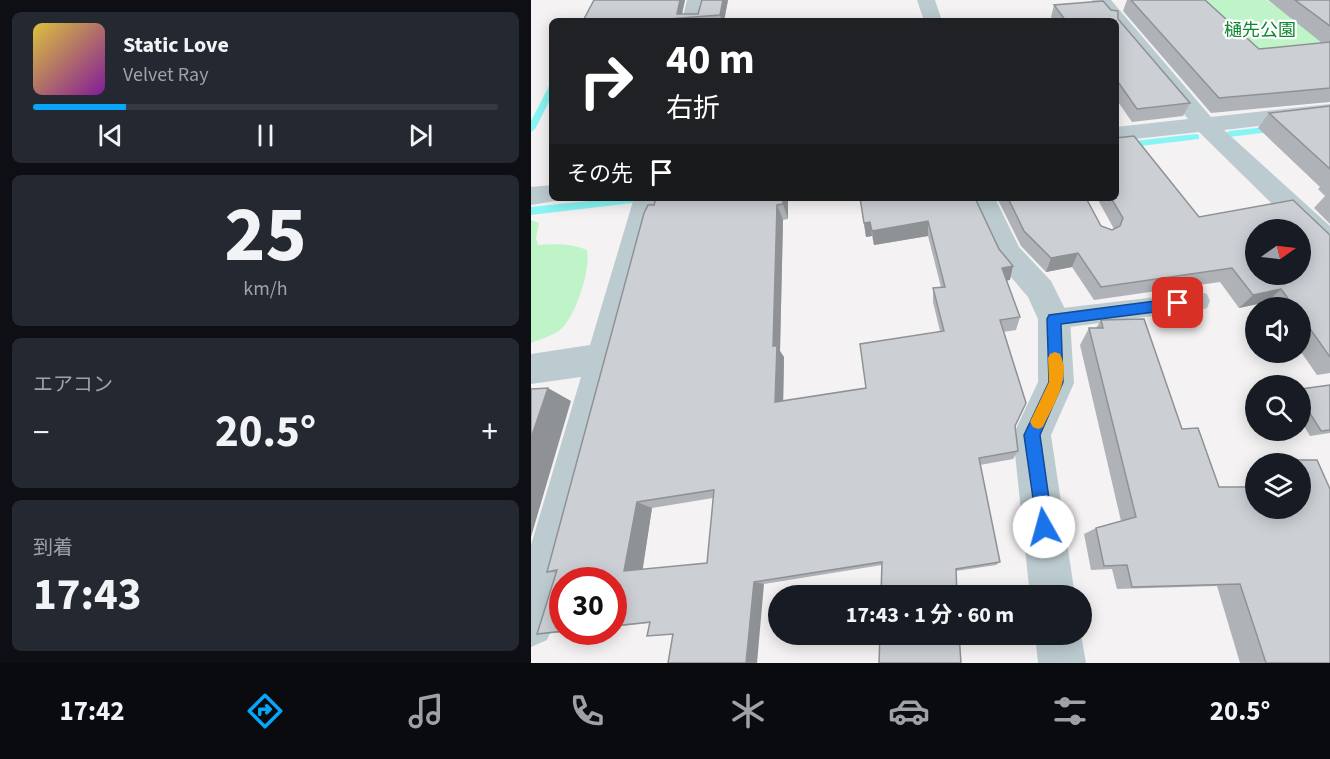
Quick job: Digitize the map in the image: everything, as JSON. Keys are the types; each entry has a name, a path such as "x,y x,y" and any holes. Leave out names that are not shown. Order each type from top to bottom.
{"street":[{"path":"692,18 696,0"},
{"path":"926,0 932,18"},
{"path":"1101,0 1116,18"},
{"path":"1119,22 1205,125 1330,243"},
{"path":"1119,134 1330,111"},
{"path":"531,196 549,194"},
{"path":"531,624 646,201"},
{"path":"982,201 1008,254 1040,290 1054,319 1056,382 1032,435 1052,585"},
{"path":"531,369 604,358"},
{"path":"1060,645 1062,663"}],"lane":[{"path":"1054,319 1199,301"}],"green space":[{"name":"樋先公園","path":"1189,0 1266,0 1330,41 1254,63"},
{"path":"531,220 539,223 536,238 538,245 575,246 587,250 588,258 581,292 567,323 554,334 531,343"}],"building":[{"path":"594,0 680,0 677,14 698,14 702,0 723,0 720,15 681,18 585,18"},
{"path":"1131,0 1205,0 1259,49 1330,42 1330,88 1219,98"},
{"path":"1295,0 1330,0 1330,26"},
{"path":"1103,1 1111,10 1118,11 1118,18 1064,18 1054,5"},
{"path":"1119,20 1190,103 1137,109 1119,83"},
{"path":"1330,106 1330,169 1269,113"},
{"path":"1134,136 1199,217 1293,200 1330,235 1330,357 1311,330 1311,297 1287,297 1281,289 1253,295 1245,285 1311,285 1311,219 1245,219 1245,285 1232,268 1101,287 1078,253 1051,258 1024,231 1009,201 1088,201 1101,226 1112,230 1120,226 1123,218 1113,201 1119,201 1119,138"},
{"path":"655,201 783,201 783,204 777,205 773,346 777,346 775,402 866,388 860,344 944,331 933,288 945,287 928,221 872,231 870,222 864,223 860,201 976,201 999,249 1013,266 1002,268 1020,317 1000,320 1026,403 1015,426 1018,451 979,458 1000,562 956,569 957,585 881,585 882,562 754,582 746,663 668,663 673,634 647,636 650,622 627,624 627,571 707,563 714,490 637,502 625,567 549,567 547,572 648,205 654,205"},
{"path":"1144,319 1182,429 1198,428 1219,487 1245,487 1245,519 1311,519 1311,460 1317,460 1330,489 1330,663 1266,663 1240,584 1132,587 1127,565 1104,566 1096,528 1136,517 1089,328 1103,328 1101,320"},
{"path":"1330,385 1330,430 1321,431 1311,415 1311,388"},
{"path":"548,388 531,438 531,389"},
{"path":"549,596 549,633 537,634"},
{"path":"880,645 960,645 961,663 879,663"}],"waterway":[{"path":"531,129 549,94"},
{"path":"1229,134 1275,129"},
{"path":"1119,146 1196,137"},
{"path":"531,211 622,201"}],"slow traffic":[{"path":"1038,422 1056,382 1055,358"}],"route":[{"path":"1044,527 1032,435 1056,382 1054,319 1178,303"}]}
